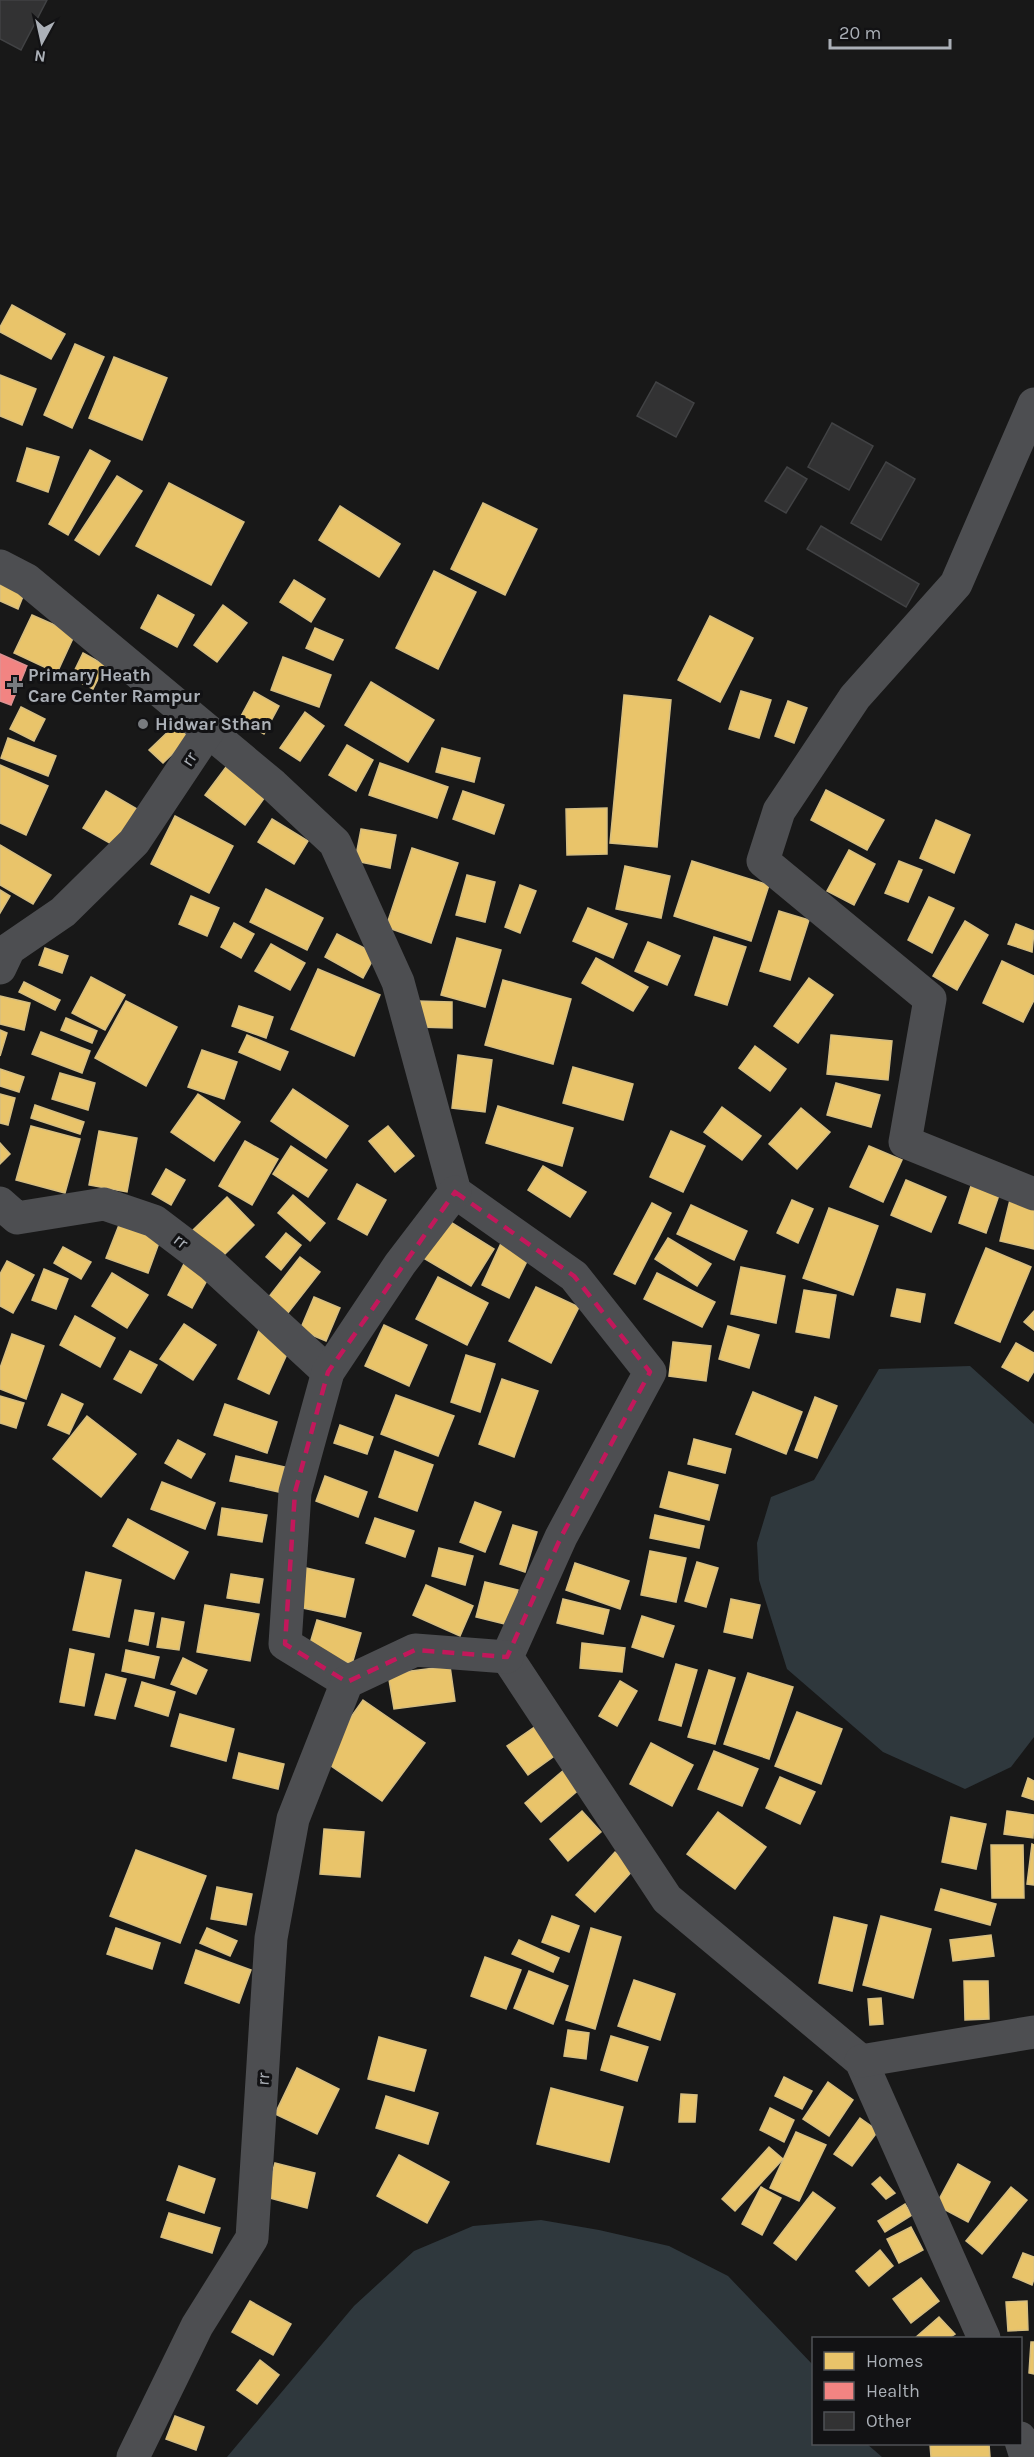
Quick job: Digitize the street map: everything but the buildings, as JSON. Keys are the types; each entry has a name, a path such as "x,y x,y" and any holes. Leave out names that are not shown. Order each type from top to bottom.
{"street":[{"path":"1034,404 956,584 855,697 779,811 763,861 930,999 905,1142 1034,1194"},
{"path":"0,566 27,580 273,785 335,843 399,982 455,1192 574,1276 650,1372 561,1537 507,1657"},
{"name":"rr","path":"0,968 9,949 63,912 134,842 208,731"},
{"path":"455,1192 400,1264 328,1372 295,1492 285,1644 347,1682 415,1650 507,1657"},
{"name":"rr","path":"0,1203 17,1218 104,1204 154,1221 212,1265 328,1372"},
{"path":"507,1657 667,1899 861,2061 984,2337"},
{"name":"rr","path":"133,2457 197,2326 252,2238 271,1938 293,1819 347,1682"},
{"path":"861,2061 1034,2032"}],"highlighted area":[{"path":"455,1192 574,1276 650,1372 561,1537 507,1657 415,1650 347,1682 285,1644 295,1492 328,1372"}],"shaded area":[{"path":"970,1366 1034,1424 1034,1737 1011,1767 965,1789 883,1752 787,1669 759,1580 757,1543 771,1497 814,1480 879,1369"},
{"path":"541,2220 599,2230 669,2246 728,2276 812,2364 812,2445 868,2445 882,2457 227,2457 354,2306 414,2251 473,2226"}],"place":[{"name":"Primary Heath Care Center Rampur","path":"15,685"},
{"name":"Hidwar Sthan","path":"143,724"}]}
